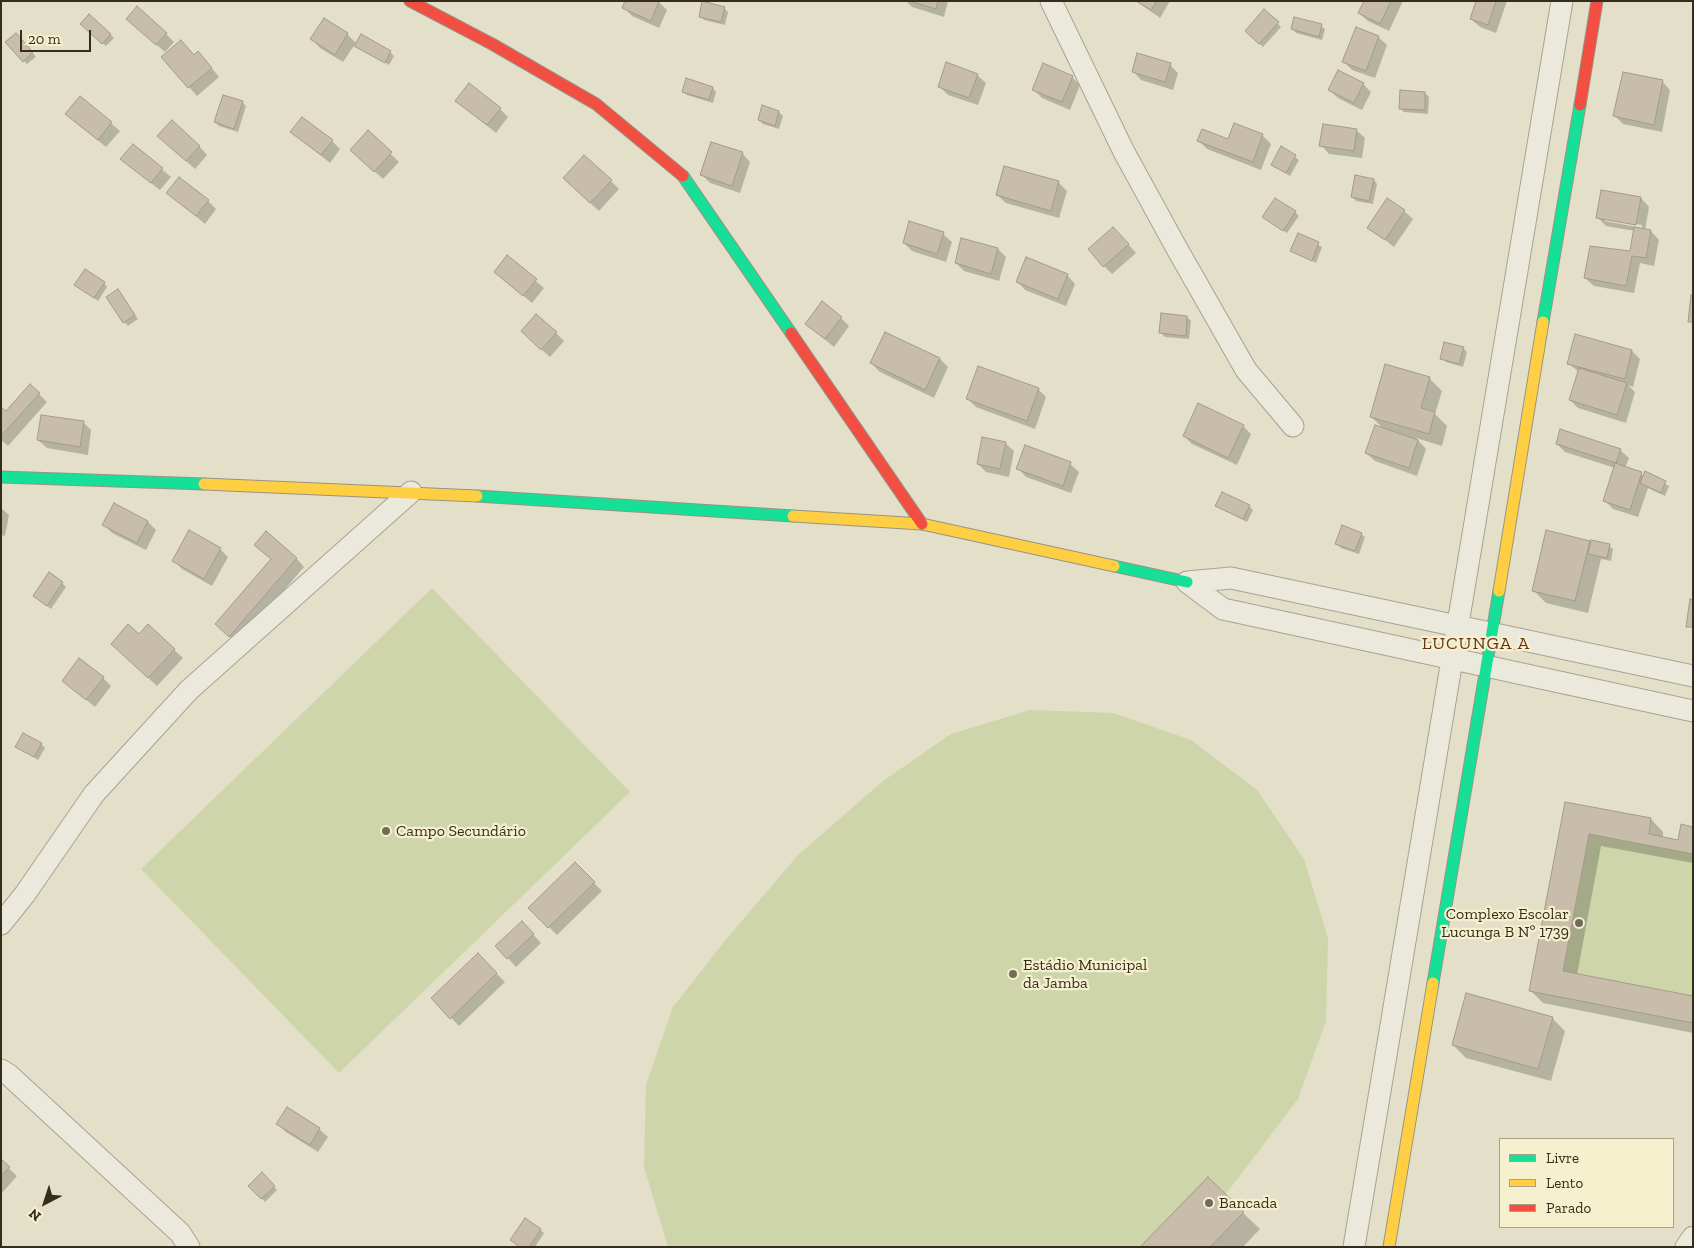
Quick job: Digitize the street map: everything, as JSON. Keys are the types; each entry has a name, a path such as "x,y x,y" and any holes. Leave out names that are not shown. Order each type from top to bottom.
{"street":[{"path":"410,1 492,44 596,104 686,179 922,524"},
{"path":"1051,1 1124,152 1246,370 1293,426"},
{"path":"1354,1247 1562,1"},
{"path":"1390,1247 1597,1"},
{"path":"1,477 411,492 922,524 1187,582 1231,578 1693,676"},
{"path":"1,924 25,894 94,794 189,690 411,492"},
{"path":"1187,582 1223,609 1693,710"},
{"path":"1,1070 9,1074 180,1233 189,1247"},
{"path":"1686,1247 1693,1237"}],"green space":[{"name":"Campo Secundário","path":"432,588 630,792 339,1073 141,869"},
{"name":"Estádio Municipal da Jamba","path":"1030,710 1113,713 1191,740 1257,790 1304,859 1328,938 1326,1021 1298,1099 1226,1194 1244,1212 1210,1247 668,1247 644,1167 646,1085 673,1007 724,942 798,855 883,781 951,734"},
{"path":"1589,834 1693,854 1693,996 1563,971"}],"building":[{"path":"625,1 659,1 651,21 622,8"},
{"path":"702,1 725,7 721,22 699,17"},
{"path":"909,1 938,1 936,9"},
{"path":"1136,1 1157,1 1151,10"},
{"path":"1364,1 1391,1 1380,24 1358,13"},
{"path":"1476,1 1496,1 1488,25 1470,19"},
{"path":"137,6 167,33 156,45 126,19"},
{"path":"1264,9 1279,22 1259,44 1245,31"},
{"path":"89,14 111,34 102,44 80,24"},
{"path":"1294,17 1322,24 1319,37 1291,29"},
{"path":"324,18 348,33 335,55 310,39"},
{"path":"1356,27 1379,36 1366,71 1342,62"},
{"path":"16,33 33,52 23,62 5,42"},
{"path":"361,34 391,51 385,63 354,46"},
{"path":"181,40 194,55 198,51 212,68 188,88 161,57"},
{"path":"1137,53 1171,63 1165,82 1132,72"},
{"path":"946,62 978,74 969,98 938,87"},
{"path":"1043,63 1073,76 1062,102 1032,90"},
{"path":"1338,70 1364,83 1354,103 1328,90"},
{"path":"1623,72 1663,80 1654,125 1613,116"},
{"path":"686,78 713,87 709,100 682,92"},
{"path":"469,83 501,108 487,125 455,101"},
{"path":"1400,90 1425,92 1425,110 1399,109"},
{"path":"223,95 243,101 234,129 214,122"},
{"path":"80,96 112,122 98,140 65,114"},
{"path":"762,105 779,111 775,126 758,120"},
{"path":"302,117 333,140 321,155 290,132"},
{"path":"172,120 200,146 186,161 157,136"},
{"path":"1234,123 1263,134 1253,162 1197,141 1202,129 1228,139"},
{"path":"1323,124 1357,129 1354,151 1319,146"},
{"path":"368,130 392,152 374,172 350,150"},
{"path":"711,142 743,152 732,186 700,175"},
{"path":"133,144 163,168 151,183 120,159"},
{"path":"1281,146 1296,155 1286,173 1271,165"},
{"path":"584,155 612,180 590,203 563,178"},
{"path":"1004,166 1059,181 1051,211 996,195"},
{"path":"1355,175 1374,179 1369,201 1351,197"},
{"path":"179,177 209,200 196,216 166,193"},
{"path":"1601,190 1641,197 1636,225 1596,218"},
{"path":"1275,198 1296,211 1283,231 1262,217"},
{"path":"1387,198 1405,210 1385,240 1367,228"},
{"path":"909,221 944,232 937,254 903,243"},
{"path":"1113,227 1129,244 1103,267 1088,249"},
{"path":"1634,227 1651,230 1646,258 1632,256 1626,286 1584,278 1590,246 1630,251"},
{"path":"1298,233 1319,242 1312,261 1290,251"},
{"path":"961,238 998,248 991,274 955,263"},
{"path":"507,255 537,279 523,296 494,272"},
{"path":"1026,257 1068,274 1058,299 1016,282"},
{"path":"85,269 105,282 94,298 74,285"},
{"path":"118,289 135,315 123,323 106,297"},
{"path":"1691,295 1693,295 1693,322 1688,322"},
{"path":"822,301 842,317 825,339 805,324"},
{"path":"1161,313 1187,316 1186,336 1159,333"},
{"path":"536,314 557,332 541,350 521,331"},
{"path":"885,332 940,358 925,390 870,363"},
{"path":"1575,334 1632,350 1625,379 1567,364"},
{"path":"1444,342 1464,347 1459,364 1440,359"},
{"path":"1385,364 1430,377 1421,408 1435,412 1429,434 1370,417"},
{"path":"978,366 1039,388 1027,421 966,399"},
{"path":"1579,368 1627,383 1617,415 1569,400"},
{"path":"30,384 40,393 1,436 1,407 6,411"},
{"path":"1198,403 1244,425 1228,458 1183,436"},
{"path":"41,415 84,421 80,447 37,440"},
{"path":"1375,425 1418,440 1409,468 1365,453"},
{"path":"1560,429 1621,449 1616,463 1556,444"},
{"path":"982,437 1006,442 1000,469 977,464"},
{"path":"1025,445 1071,462 1063,486 1016,469"},
{"path":"1615,463 1642,472 1630,510 1603,501"},
{"path":"1645,471 1666,481 1661,493 1640,483"},
{"path":"1222,492 1250,505 1243,519 1215,506"},
{"path":"114,503 148,521 137,543 102,525"},
{"path":"1342,525 1362,533 1355,551 1335,544"},
{"path":"189,530 221,548 204,579 172,561"},
{"path":"1546,530 1590,541 1575,601 1532,591"},
{"path":"266,531 297,558 229,637 215,624 271,559 254,545"},
{"path":"1591,540 1610,544 1607,558 1588,554"},
{"path":"49,572 63,582 47,606 33,596"},
{"path":"1690,599 1693,600 1693,627 1686,627"},
{"path":"128,624 139,634 148,624 175,649 148,678 111,644"},
{"path":"79,658 104,677 86,700 62,681"},
{"path":"23,733 42,743 34,757 15,747"},
{"path":"1565,802 1651,818 1649,834 1678,840 1681,824 1693,827 1693,854 1589,834 1563,971 1693,996 1693,1023 1529,991"},
{"path":"575,862 595,882 548,928 528,908"},
{"path":"522,921 534,934 507,959 495,946"},
{"path":"478,953 497,973 450,1019 431,998"},
{"path":"1466,993 1553,1017 1538,1069 1452,1045"},
{"path":"287,1107 320,1128 310,1145 276,1124"},
{"path":"1,1159 10,1167 1,1176"},
{"path":"262,1172 275,1186 261,1199 248,1186"},
{"name":"Bancada","path":"1208,1177 1244,1212 1210,1247 1140,1247"},
{"path":"525,1218 541,1229 529,1247 520,1247 510,1240"}],"traffic: fast":[{"path":"1543,322 1580,105"},
{"path":"683,176 791,333"},
{"path":"1,477 204,484"},
{"path":"477,496 793,516"},
{"path":"1114,566 1187,582"},
{"path":"1433,983 1499,591"}],"traffic: slow":[{"path":"1499,591 1543,322"},
{"path":"204,484 477,496"},
{"path":"793,516 922,524 1114,566"},
{"path":"1389,1247 1433,983"}],"traffic: jam":[{"path":"410,1 492,44 596,104 683,176"},
{"path":"1580,105 1597,1"},
{"path":"791,333 922,524"}],"place":[{"name":"Campo Secundário","path":"386,831"},
{"name":"Complexo Escolar Lucunga B Nº 1739","path":"1579,923"},
{"name":"Estádio Municipal da Jamba","path":"1013,974"},
{"name":"Bancada","path":"1209,1203"}],"district":[{"name":"LUCUNGA A","path":"1476,644"}]}
